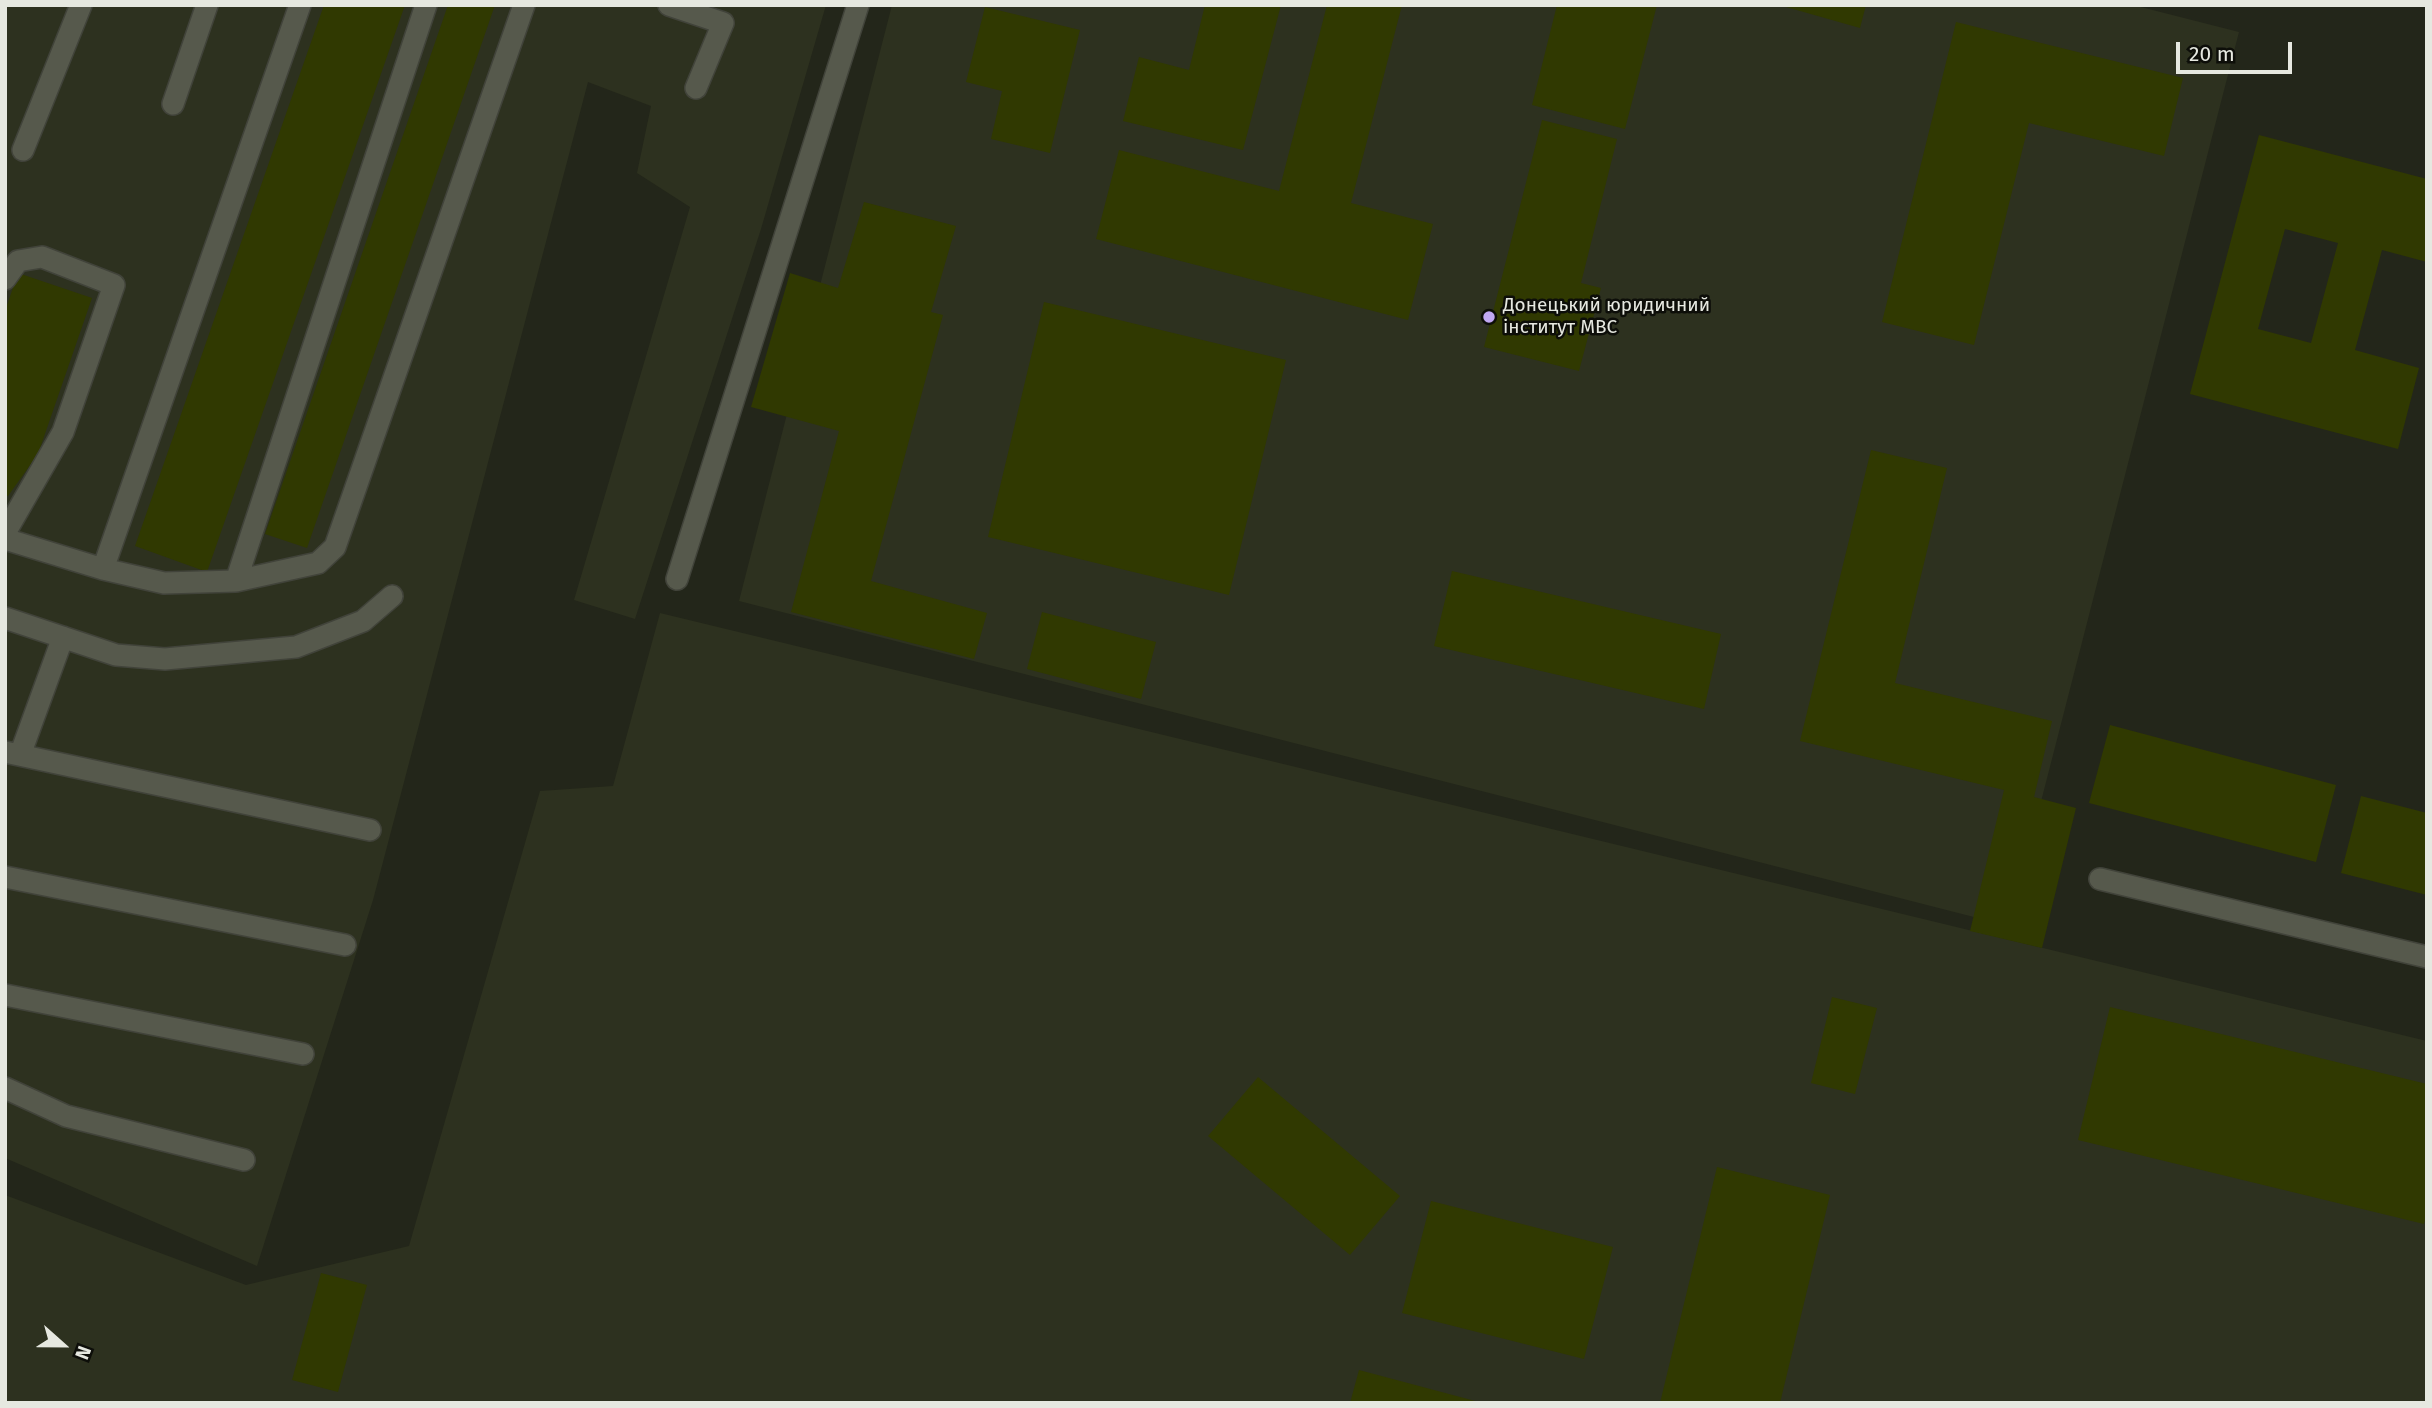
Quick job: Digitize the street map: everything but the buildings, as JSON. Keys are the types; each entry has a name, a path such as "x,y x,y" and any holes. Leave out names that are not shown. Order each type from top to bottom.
{"lane":[{"path":"23,150 81,5"},
{"path":"173,104 207,5"},
{"path":"103,569 300,5"},
{"path":"236,581 426,5"},
{"path":"5,279 18,261 42,257 114,285 62,432 5,536 103,569 164,583 236,581 318,563 335,547 524,5"},
{"path":"669,5 723,23 696,88"},
{"path":"677,579 858,5"},
{"path":"5,618 116,655 165,659 296,647 363,621 392,596"},
{"path":"63,637 13,754 370,830"},
{"path":"5,877 345,945"},
{"path":"2100,879 2427,957"},
{"path":"5,995 303,1054"},
{"path":"5,1088 66,1116 244,1160"}],"shaded area":[{"path":"5,5 826,5 761,229 635,619 574,600 690,207 637,173 651,106 588,82 373,900 257,1266 5,1158"},
{"name":"Донецький юридичний інститут МВС","path":"892,5 2133,5 2239,32 2009,926 739,601"},
{"path":"660,613 2427,1041 2427,1403 5,1403 5,1195 246,1285 409,1246 540,791 613,786"}],"place":[{"name":"Донецький юридичний інститут МВС","path":"1489,317"}]}
